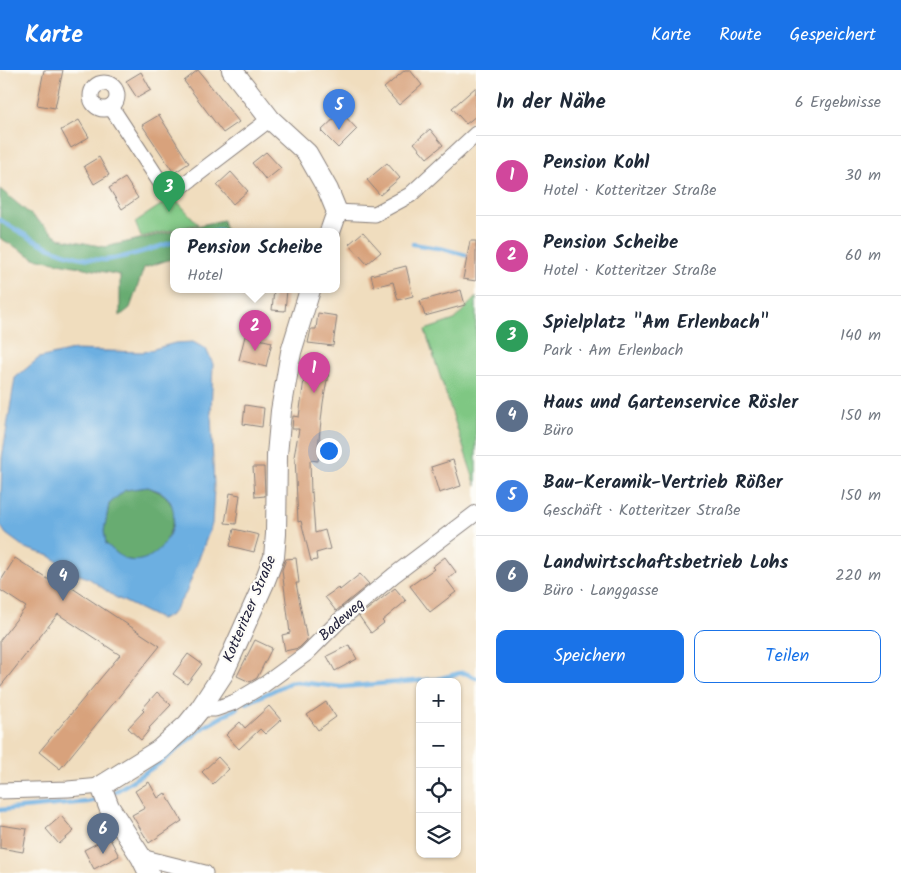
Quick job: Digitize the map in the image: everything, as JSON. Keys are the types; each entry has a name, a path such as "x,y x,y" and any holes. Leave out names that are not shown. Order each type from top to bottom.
{"street":[{"path":"232,70 270,119 307,153 328,190 336,212 331,228"},
{"path":"111,107 162,185 178,189 270,119"},
{"path":"336,212 375,214 410,196 476,134"},
{"name":"Kotteritzer Straße","path":"104,793 159,750 187,725 200,709 223,674 274,557 277,455 281,411 292,352 309,293"},
{"name":"Badeweg","path":"200,709 215,709 235,702 265,684 306,654 340,620 386,582 476,513"},
{"path":"0,791 68,789 104,793 145,865 205,873"}],"green space":[{"path":"0,189 59,238 105,247 170,232 170,259 144,268 130,308 120,316 120,275 34,258 0,238"},
{"path":"167,201 177,201 198,224 170,228 170,230 141,237 135,222"},
{"path":"223,220 225,228 188,228"},
{"path":"476,297 476,486 425,330 454,320"},
{"path":"148,487 165,495 175,510 173,520 167,539 156,553 148,558 128,560 106,544 104,531 109,504 125,490"}],"water":[{"path":"193,342 206,349 213,364 211,413 214,488 212,524 186,593 171,615 160,619 115,597 90,579 70,571 50,556 25,548 6,534 0,525 2,458 15,378 39,358 73,350 143,352 175,343","holes":["148,487 165,495 171,504 174,515 172,527 168,538 151,556 140,560 128,560 106,544 104,531 109,504 125,490"]}],"building":[{"path":"44,70 63,70 55,108 37,105"},
{"path":"198,70 239,122 223,133 184,81"},
{"path":"405,70 410,70 422,85 399,105 384,88"},
{"path":"141,72 151,90 137,98 126,81"},
{"path":"476,87 476,116 466,124 452,108"},
{"path":"341,112 357,129 338,148 321,131"},
{"path":"159,115 189,163 174,173 142,125"},
{"path":"79,120 89,137 71,148 61,130"},
{"path":"430,129 443,145 427,158 414,143"},
{"path":"266,152 281,168 266,180 252,163"},
{"path":"99,157 109,175 94,184 84,166"},
{"path":"387,163 400,178 380,195 367,180"},
{"path":"231,172 248,191 233,204 217,185"},
{"path":"125,178 138,198 122,209 109,188"},
{"path":"363,232 381,252 367,264 349,244"},
{"path":"470,241 476,241 476,281 463,279"},
{"path":"406,266 413,296 398,300 393,282 374,287 371,275"},
{"path":"461,290 465,305 425,316 420,301"},
{"path":"274,293 287,293 285,311 272,310"},
{"path":"318,313 337,316 333,346 308,343 311,329 316,329"},
{"path":"245,336 272,342 266,367 239,360"},
{"path":"306,364 329,366 323,403 318,461 310,460 315,533 325,530 330,549 316,553 317,560 311,561 301,521 298,522 294,457 299,429 292,429 293,416 299,417"},
{"path":"245,405 264,408 262,427 243,424"},
{"path":"453,460 461,486 439,493 431,467"},
{"path":"253,467 264,467 265,496 255,497"},
{"path":"230,493 240,495 236,524 225,523"},
{"path":"234,529 259,535 254,552 230,546"},
{"path":"445,557 456,572 447,580 456,592 430,612 410,586 434,569 432,567"},
{"path":"15,558 54,583 57,578 160,646 60,769 39,752 120,655 58,614 0,687 0,640 26,607 0,590 0,582"},
{"path":"296,558 299,583 296,583 307,640 299,648 285,651 282,635 290,633 282,570 286,559"},
{"path":"360,574 369,584 336,611 325,597 338,588 340,590"},
{"path":"395,588 406,601 371,633 359,616"},
{"path":"255,640 272,648 257,678 250,682 237,676"},
{"path":"349,645 357,659 335,671 327,656"},
{"path":"188,654 202,664 187,684 173,674"},
{"path":"157,692 171,705 149,728 141,740 128,728 144,711 142,709"},
{"path":"326,702 336,717 318,730 307,715"},
{"path":"269,706 281,720 265,734 260,729 239,749 226,735 240,722 245,728"},
{"path":"218,757 229,769 213,784 202,772"},
{"path":"149,782 158,798 165,793 182,821 149,843 132,815 145,808 135,791"},
{"path":"61,816 74,831 59,844 46,829"},
{"path":"0,825 27,829 23,852 0,848"},
{"path":"109,837 119,856 94,869 84,850"}],"waterway":[{"path":"0,220 49,247 89,259 120,258 170,243"},
{"path":"413,244 473,257"},
{"path":"247,703 289,683 297,682 341,687 438,679 460,673 476,678"},
{"path":"110,795 160,763 206,726 237,708"},
{"path":"0,810 88,802 100,799"}],"place":[{"name":"Bau-Keramik-Vertrieb Rößer","path":"339,130"},
{"name":"Spielplatz \"Am Erlenbach\"","path":"169,212"},
{"name":"Pension Scheibe","path":"255,351"},
{"name":"Pension Kohl","path":"314,393"},
{"name":"Haus und Gartenservice Rösler","path":"63,601"},
{"name":"Landwirtschaftsbetrieb Lohs","path":"103,854"}]}
